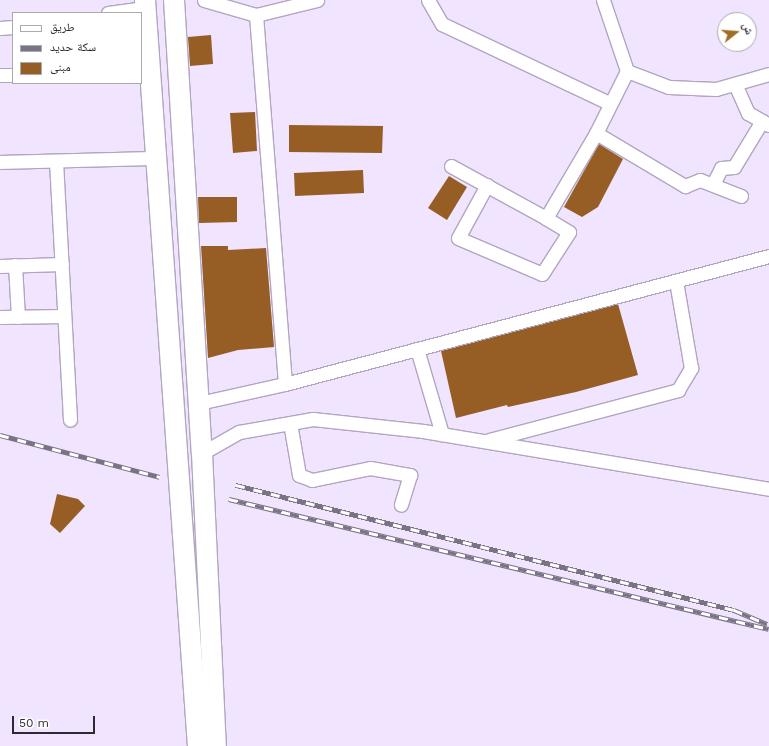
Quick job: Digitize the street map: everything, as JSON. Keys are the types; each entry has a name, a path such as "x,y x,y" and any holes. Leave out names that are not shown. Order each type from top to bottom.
{"main road":[{"path":"174,0 202,453 216,746"},
{"path":"145,4 145,68 155,158 198,746"}],"street":[{"path":"204,0 256,15 317,0"},
{"path":"428,0 442,24 609,103"},
{"path":"546,218 596,132 609,103 627,71 603,0"},
{"path":"112,12 145,4"},
{"path":"256,15 285,384"},
{"path":"0,28 12,27"},
{"path":"627,71 669,87 716,89 769,74"},
{"path":"0,75 12,75"},
{"path":"713,184 721,168 734,167 765,123 748,113 735,84"},
{"path":"596,132 685,186 700,180 741,196"},
{"path":"0,162 155,158"},
{"path":"56,161 70,420"},
{"path":"451,166 487,185 546,218 569,232 542,274 458,238 487,185"},
{"path":"199,403 285,384 417,350 769,256"},
{"path":"0,266 62,264"},
{"path":"15,266 18,317"},
{"path":"484,441 678,390 691,368 676,281"},
{"path":"0,317 64,316"},
{"path":"417,350 442,434"},
{"path":"202,453 239,432 313,419 442,434 769,489"},
{"path":"290,423 299,475 312,480 370,468 410,475 401,505"}],"building":[{"path":"211,35 213,64 190,66 188,37"},
{"path":"255,112 257,151 233,153 230,113"},
{"path":"289,125 383,126 382,153 289,152"},
{"path":"599,144 623,159 598,207 582,217 564,207"},
{"path":"363,170 364,193 295,196 294,173"},
{"path":"449,176 467,187 447,220 428,208"},
{"path":"198,197 237,197 237,222 199,223"},
{"path":"201,246 228,246 228,250 266,248 274,347 238,350 208,358"},
{"path":"618,304 638,375 576,392 508,407 507,405 456,418 441,351"},
{"path":"57,494 78,499 85,506 60,533 50,524"}],"railway":[{"path":"0,435 160,477"},
{"path":"236,485 734,610 767,624"},
{"path":"229,499 769,629"}]}
